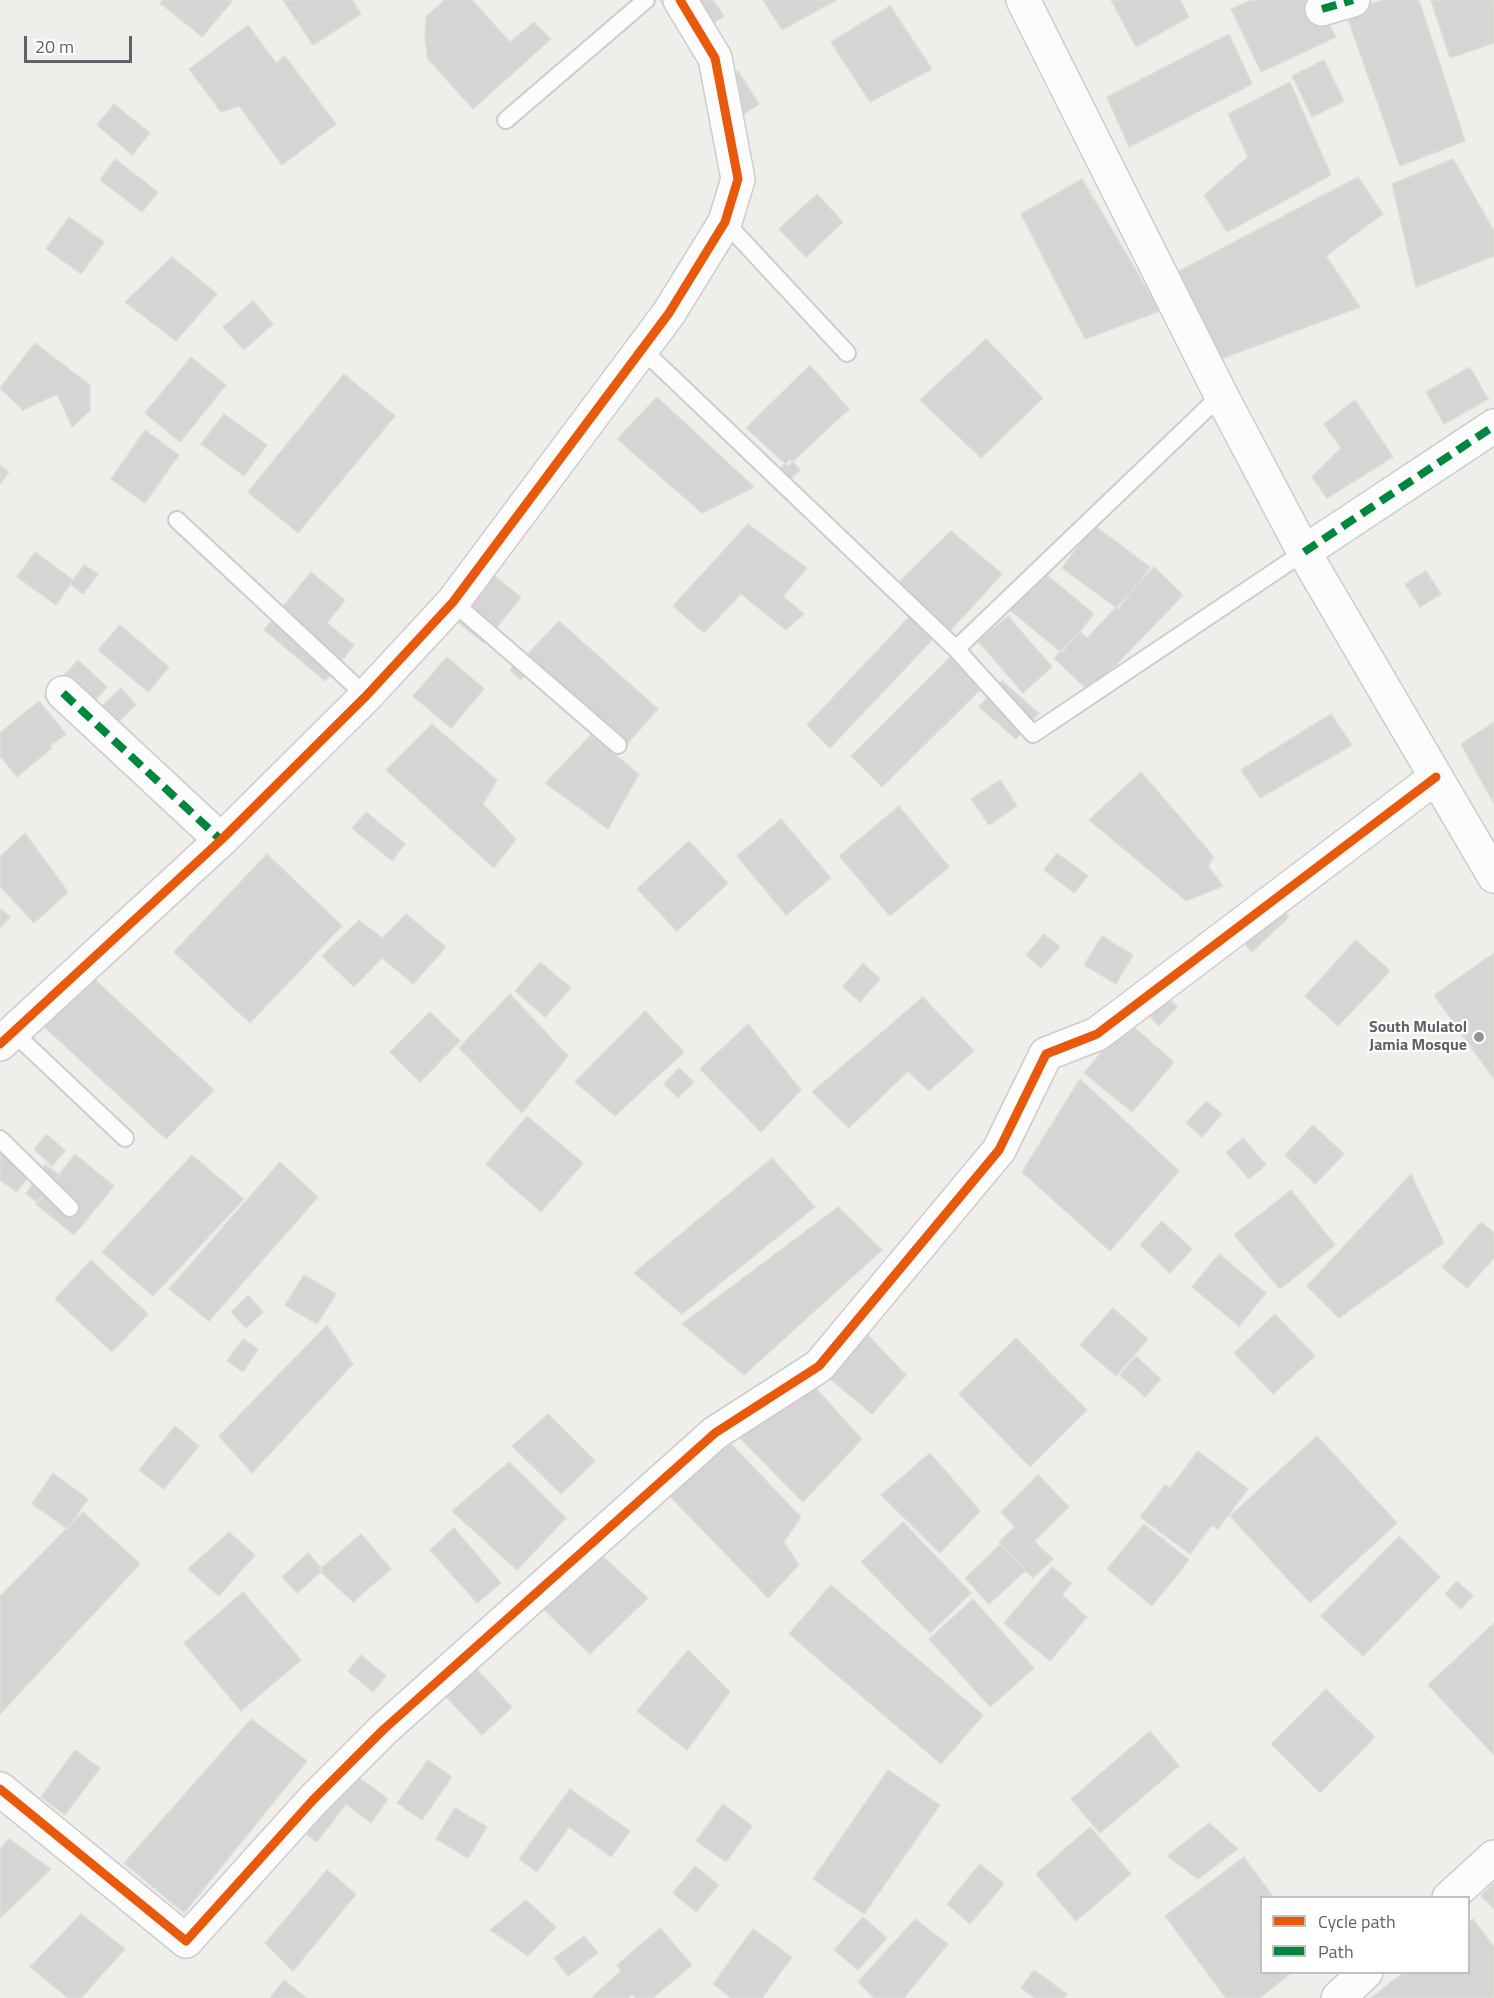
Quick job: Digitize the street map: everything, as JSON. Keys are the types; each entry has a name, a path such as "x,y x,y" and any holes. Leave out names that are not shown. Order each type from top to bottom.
{"street":[{"path":"6,1038 221,840 366,696 453,603 669,313 725,222 738,179 715,58 680,0"},
{"path":"1023,0 1221,395 1304,552 1494,876"},
{"path":"1322,9 1353,0"},
{"path":"1304,552 1494,426"},
{"path":"63,693 221,840"},
{"path":"0,1789 186,1941 314,1800 383,1730 715,1433 819,1366 999,1150 1046,1054 1097,1034 1436,777"},
{"path":"1451,1896 1494,1857"},
{"path":"1338,1998 1364,1974"}],"lane":[{"path":"506,120 646,0"},
{"path":"725,222 847,353"},
{"path":"642,350 956,649 1033,734 1304,552"},
{"path":"956,649 1221,395"},
{"path":"177,520 366,696"},
{"path":"453,603 618,745"},
{"path":"6,1038 125,1138"},
{"path":"0,1139 70,1208"}],"building":[{"path":"163,0 233,0 202,37 160,3"},
{"path":"283,0 352,0 361,14 313,45"},
{"path":"445,0 472,0 510,42 534,22 551,39 473,109 428,59 425,40 426,16"},
{"path":"660,0 713,0 724,16 688,41"},
{"path":"763,0 836,0 782,30"},
{"path":"1111,0 1180,0 1189,17 1136,47"},
{"path":"1252,0 1316,0 1336,37 1261,72 1231,9"},
{"path":"1384,0 1419,0 1465,141 1400,166 1345,11"},
{"path":"1431,0 1494,0 1494,43 1450,58"},
{"path":"890,6 932,69 870,102 831,42"},
{"path":"248,25 276,63 285,56 336,124 282,165 239,106 221,112 189,69"},
{"path":"1229,34 1252,84 1129,147 1107,97"},
{"path":"1324,60 1344,101 1312,117 1292,76"},
{"path":"738,71 759,104 729,125 706,92"},
{"path":"1290,82 1331,175 1227,232 1204,195 1248,157 1228,114"},
{"path":"114,104 150,133 132,155 97,125"},
{"path":"115,159 158,192 142,212 100,180"},
{"path":"1453,159 1494,231 1494,256 1416,287 1392,184"},
{"path":"1358,177 1383,214 1326,256 1360,307 1218,360 1179,271"},
{"path":"1082,179 1160,311 1085,339 1021,214"},
{"path":"817,194 843,222 806,257 779,229"},
{"path":"69,217 104,242 81,274 46,249"},
{"path":"172,257 217,294 176,341 125,302"},
{"path":"253,301 273,324 244,350 223,327"},
{"path":"986,339 1043,398 981,458 920,400"},
{"path":"35,343 90,385 90,411 72,427 57,394 23,410 0,388"},
{"path":"191,357 226,385 180,442 145,413"},
{"path":"810,365 849,409 788,466 746,428"},
{"path":"1470,367 1488,399 1444,424 1426,392"},
{"path":"344,374 395,416 298,533 248,492"},
{"path":"657,397 754,487 702,513 617,439"},
{"path":"1355,400 1393,457 1327,498 1312,477 1341,448 1324,424"},
{"path":"224,414 267,445 244,476 201,444"},
{"path":"145,430 179,455 145,503 111,479"},
{"path":"790,459 800,470 781,489 771,477"},
{"path":"0,465 9,472 0,484"},
{"path":"748,524 807,568 783,596 804,614 786,630 741,594 704,633 673,606"},
{"path":"1094,525 1150,567 1118,609 1062,568"},
{"path":"951,531 1002,574 950,631 898,583"},
{"path":"35,552 73,580 56,605 17,577"},
{"path":"473,559 521,597 484,643 437,606"},
{"path":"84,565 98,574 83,594 70,584"},
{"path":"1154,567 1183,595 1090,692 1054,658 1080,631 1087,638"},
{"path":"1042,571 1094,614 1062,653 1010,610"},
{"path":"1426,571 1441,594 1420,607 1405,584"},
{"path":"311,572 345,600 327,623 354,645 325,681 264,630"},
{"path":"910,616 934,638 830,748 807,725"},
{"path":"1008,616 1052,667 1023,693 978,641"},
{"path":"559,621 658,709 628,743 525,657"},
{"path":"120,625 169,667 148,692 98,650"},
{"path":"447,657 484,689 451,728 413,696"},
{"path":"523,657 534,666 521,680 510,670"},
{"path":"950,657 981,689 882,787 851,756"},
{"path":"78,660 107,687 73,724 44,697"},
{"path":"1002,681 1039,713 1016,739 979,707"},
{"path":"121,688 136,705 111,729 95,713"},
{"path":"39,701 66,734 17,777 0,756 0,733"},
{"path":"1331,714 1352,745 1260,798 1241,770"},
{"path":"1494,722 1494,804 1461,744"},
{"path":"432,724 497,780 483,804 516,839 494,868 386,770"},
{"path":"591,735 639,774 608,829 545,783"},
{"path":"1141,772 1214,857 1208,866 1223,886 1186,901 1089,820"},
{"path":"1000,780 1017,806 989,825 971,799"},
{"path":"899,806 949,867 890,916 839,856"},
{"path":"366,812 405,844 392,861 352,828"},
{"path":"781,819 831,878 786,915 737,856"},
{"path":"25,833 68,892 34,923 0,886 0,857"},
{"path":"689,841 728,883 677,931 637,889"},
{"path":"1057,853 1088,876 1074,893 1044,870"},
{"path":"267,854 342,926 250,1023 174,952"},
{"path":"1273,899 1289,917 1252,952 1235,934"},
{"path":"0,908 10,917 0,928"},
{"path":"406,914 446,947 413,984 382,958 354,987 322,956 359,920 382,938"},
{"path":"1044,934 1060,947 1041,968 1026,955"},
{"path":"1102,936 1133,955 1116,984 1084,965"},
{"path":"1356,940 1390,971 1338,1026 1305,996"},
{"name":"South Mulatol Jamia Mosque","path":"1494,953 1494,1079 1434,995"},
{"path":"540,962 571,988 545,1017 515,991"},
{"path":"863,963 880,979 860,1002 843,987"},
{"path":"90,975 214,1090 166,1139 41,1024"},
{"path":"1163,993 1177,1007 1159,1026 1145,1011"},
{"path":"510,994 568,1056 522,1113 459,1048"},
{"path":"923,997 974,1051 929,1091 908,1071 849,1128 812,1092"},
{"path":"645,1011 684,1052 615,1116 575,1082"},
{"path":"430,1012 460,1041 420,1082 390,1052"},
{"path":"1127,1021 1174,1062 1132,1112 1084,1073"},
{"path":"748,1024 801,1090 761,1132 700,1069"},
{"path":"679,1068 694,1082 678,1098 664,1084"},
{"path":"1080,1079 1179,1171 1110,1251 1022,1172"},
{"path":"1206,1101 1222,1114 1202,1137 1186,1123"},
{"path":"527,1116 583,1163 541,1212 486,1164"},
{"path":"1313,1125 1344,1154 1315,1184 1285,1155"},
{"path":"47,1134 65,1151 52,1166 34,1149"},
{"path":"1243,1138 1266,1165 1249,1179 1226,1152"},
{"path":"4,1145 35,1168 17,1192 0,1180 0,1151"},
{"path":"75,1154 114,1186 74,1235 36,1204"},
{"path":"192,1155 244,1199 153,1296 102,1252"},
{"path":"772,1158 815,1207 682,1314 634,1273"},
{"path":"280,1162 318,1197 209,1321 169,1289"},
{"path":"45,1165 59,1174 39,1203 26,1194"},
{"path":"1411,1174 1444,1243 1339,1318 1307,1286"},
{"path":"1291,1190 1335,1245 1280,1289 1234,1235"},
{"path":"838,1207 882,1250 744,1375 682,1324"},
{"path":"1162,1221 1192,1249 1170,1273 1140,1245"},
{"path":"1481,1222 1494,1233 1494,1258 1467,1288 1442,1267"},
{"path":"1219,1254 1266,1293 1239,1326 1192,1287"},
{"path":"91,1260 148,1314 112,1352 55,1299"},
{"path":"304,1275 336,1294 317,1324 285,1305"},
{"path":"248,1295 263,1312 246,1328 231,1312"},
{"path":"1113,1308 1148,1339 1116,1376 1080,1345"},
{"path":"1275,1314 1315,1356 1273,1394 1234,1353"},
{"path":"327,1325 353,1364 252,1473 219,1436"},
{"path":"866,1333 906,1375 872,1414 824,1374"},
{"path":"1016,1338 1087,1410 1030,1467 959,1394"},
{"path":"243,1339 258,1349 243,1372 227,1361"},
{"path":"1136,1356 1161,1379 1145,1397 1120,1375"},
{"path":"810,1382 862,1439 803,1502 737,1435"},
{"path":"548,1414 595,1461 561,1494 512,1446"},
{"path":"175,1426 199,1446 164,1489 139,1470"},
{"path":"1317,1436 1397,1523 1310,1603 1230,1516"},
{"path":"731,1444 801,1517 784,1542 799,1565 768,1598 665,1491"},
{"path":"1198,1451 1248,1489 1218,1529 1212,1525 1190,1554 1140,1517 1165,1485 1170,1488"},
{"path":"930,1453 980,1511 940,1553 881,1495"},
{"path":"509,1462 566,1518 517,1570 452,1511"},
{"path":"53,1473 88,1499 67,1529 32,1504"},
{"path":"1038,1475 1069,1507 1034,1541 1053,1559 1033,1578 999,1542 1015,1527 1001,1512"},
{"path":"83,1512 140,1564 0,1714 0,1596"},
{"path":"903,1522 971,1593 930,1633 861,1562"},
{"path":"1144,1524 1189,1560 1152,1606 1107,1569"},
{"path":"454,1528 501,1583 477,1603 430,1550"},
{"path":"229,1532 255,1555 219,1596 188,1569"},
{"path":"361,1534 391,1569 353,1602 319,1570"},
{"path":"1399,1536 1440,1577 1363,1656 1321,1616"},
{"path":"1001,1544 1026,1570 989,1604 965,1578"},
{"path":"597,1551 648,1598 590,1654 539,1605"},
{"path":"308,1553 323,1570 297,1593 282,1577"},
{"path":"1052,1567 1072,1583 1062,1595 1087,1617 1050,1661 1004,1623"},
{"path":"1457,1581 1473,1596 1461,1609 1445,1594"},
{"path":"831,1585 983,1715 941,1764 789,1634"},
{"path":"243,1592 301,1660 241,1711 184,1643"},
{"path":"973,1599 1034,1668 990,1707 929,1639"},
{"path":"1494,1623 1494,1755 1428,1685"},
{"path":"455,1646 512,1707 482,1735 425,1674"},
{"path":"688,1650 730,1692 687,1750 637,1711"},
{"path":"361,1655 386,1676 373,1692 348,1671"},
{"path":"1326,1689 1375,1737 1320,1793 1271,1744"},
{"path":"251,1719 307,1761 184,1913 124,1863"},
{"path":"1150,1731 1179,1766 1100,1833 1071,1799"},
{"path":"75,1750 100,1768 65,1815 41,1797"},
{"path":"334,1759 388,1799 371,1823 346,1804 317,1842 288,1821"},
{"path":"428,1760 452,1777 422,1820 397,1803"},
{"path":"888,1770 940,1805 864,1914 813,1879"},
{"path":"570,1789 630,1831 611,1857 569,1827 537,1872 519,1859"},
{"path":"723,1804 752,1826 726,1862 696,1841"},
{"path":"455,1808 487,1827 468,1858 436,1839"},
{"path":"1209,1823 1238,1849 1198,1879 1167,1856"},
{"path":"1090,1827 1131,1874 1076,1921 1036,1874"},
{"path":"9,1839 51,1869 0,1918 0,1849"},
{"path":"1244,1857 1273,1896 1260,1896 1260,1974 1290,1974 1260,1998 1226,1998 1165,1916"},
{"path":"980,1864 1004,1884 970,1924 947,1904"},
{"path":"695,1866 719,1885 696,1912 673,1893"},
{"path":"327,1870 356,1894 293,1971 265,1943"},
{"path":"1494,1882 1494,1909 1481,1896"},
{"path":"526,1900 556,1927 528,1956 490,1930"},
{"path":"81,1914 125,1949 81,1998 68,1998 30,1967"},
{"path":"863,1917 887,1938 858,1970 834,1950"},
{"path":"915,1919 948,1944 904,1998 874,1998 858,1982"},
{"path":"1473,1919 1494,1947 1494,1998 1371,1998 1401,1974 1470,1974 1470,1921"},
{"path":"660,1928 692,1965 653,1998 636,1998 632,1994 628,1998 594,1998 593,1996 621,1971 617,1965"},
{"path":"753,1929 792,1957 762,1998 731,1998 713,1984"},
{"path":"584,1936 598,1953 568,1976 554,1958"},
{"path":"1034,1970 1067,1994 1064,1998 1035,1998 1021,1988"},
{"path":"284,1980 306,1998 270,1998"}],"marked path":[{"path":"1322,9 1353,0"},
{"path":"1304,552 1494,426"},
{"path":"63,693 221,840"}],"cycle path":[{"path":"0,1044 221,840 366,696 453,602 669,313 725,222 738,179 715,58 680,0"},
{"path":"0,1789 186,1941 313,1800 383,1730 715,1433 819,1366 999,1150 1046,1054 1097,1034 1436,777"}],"place":[{"name":"South Mulatol Jamia Mosque","path":"1479,1037"}]}
